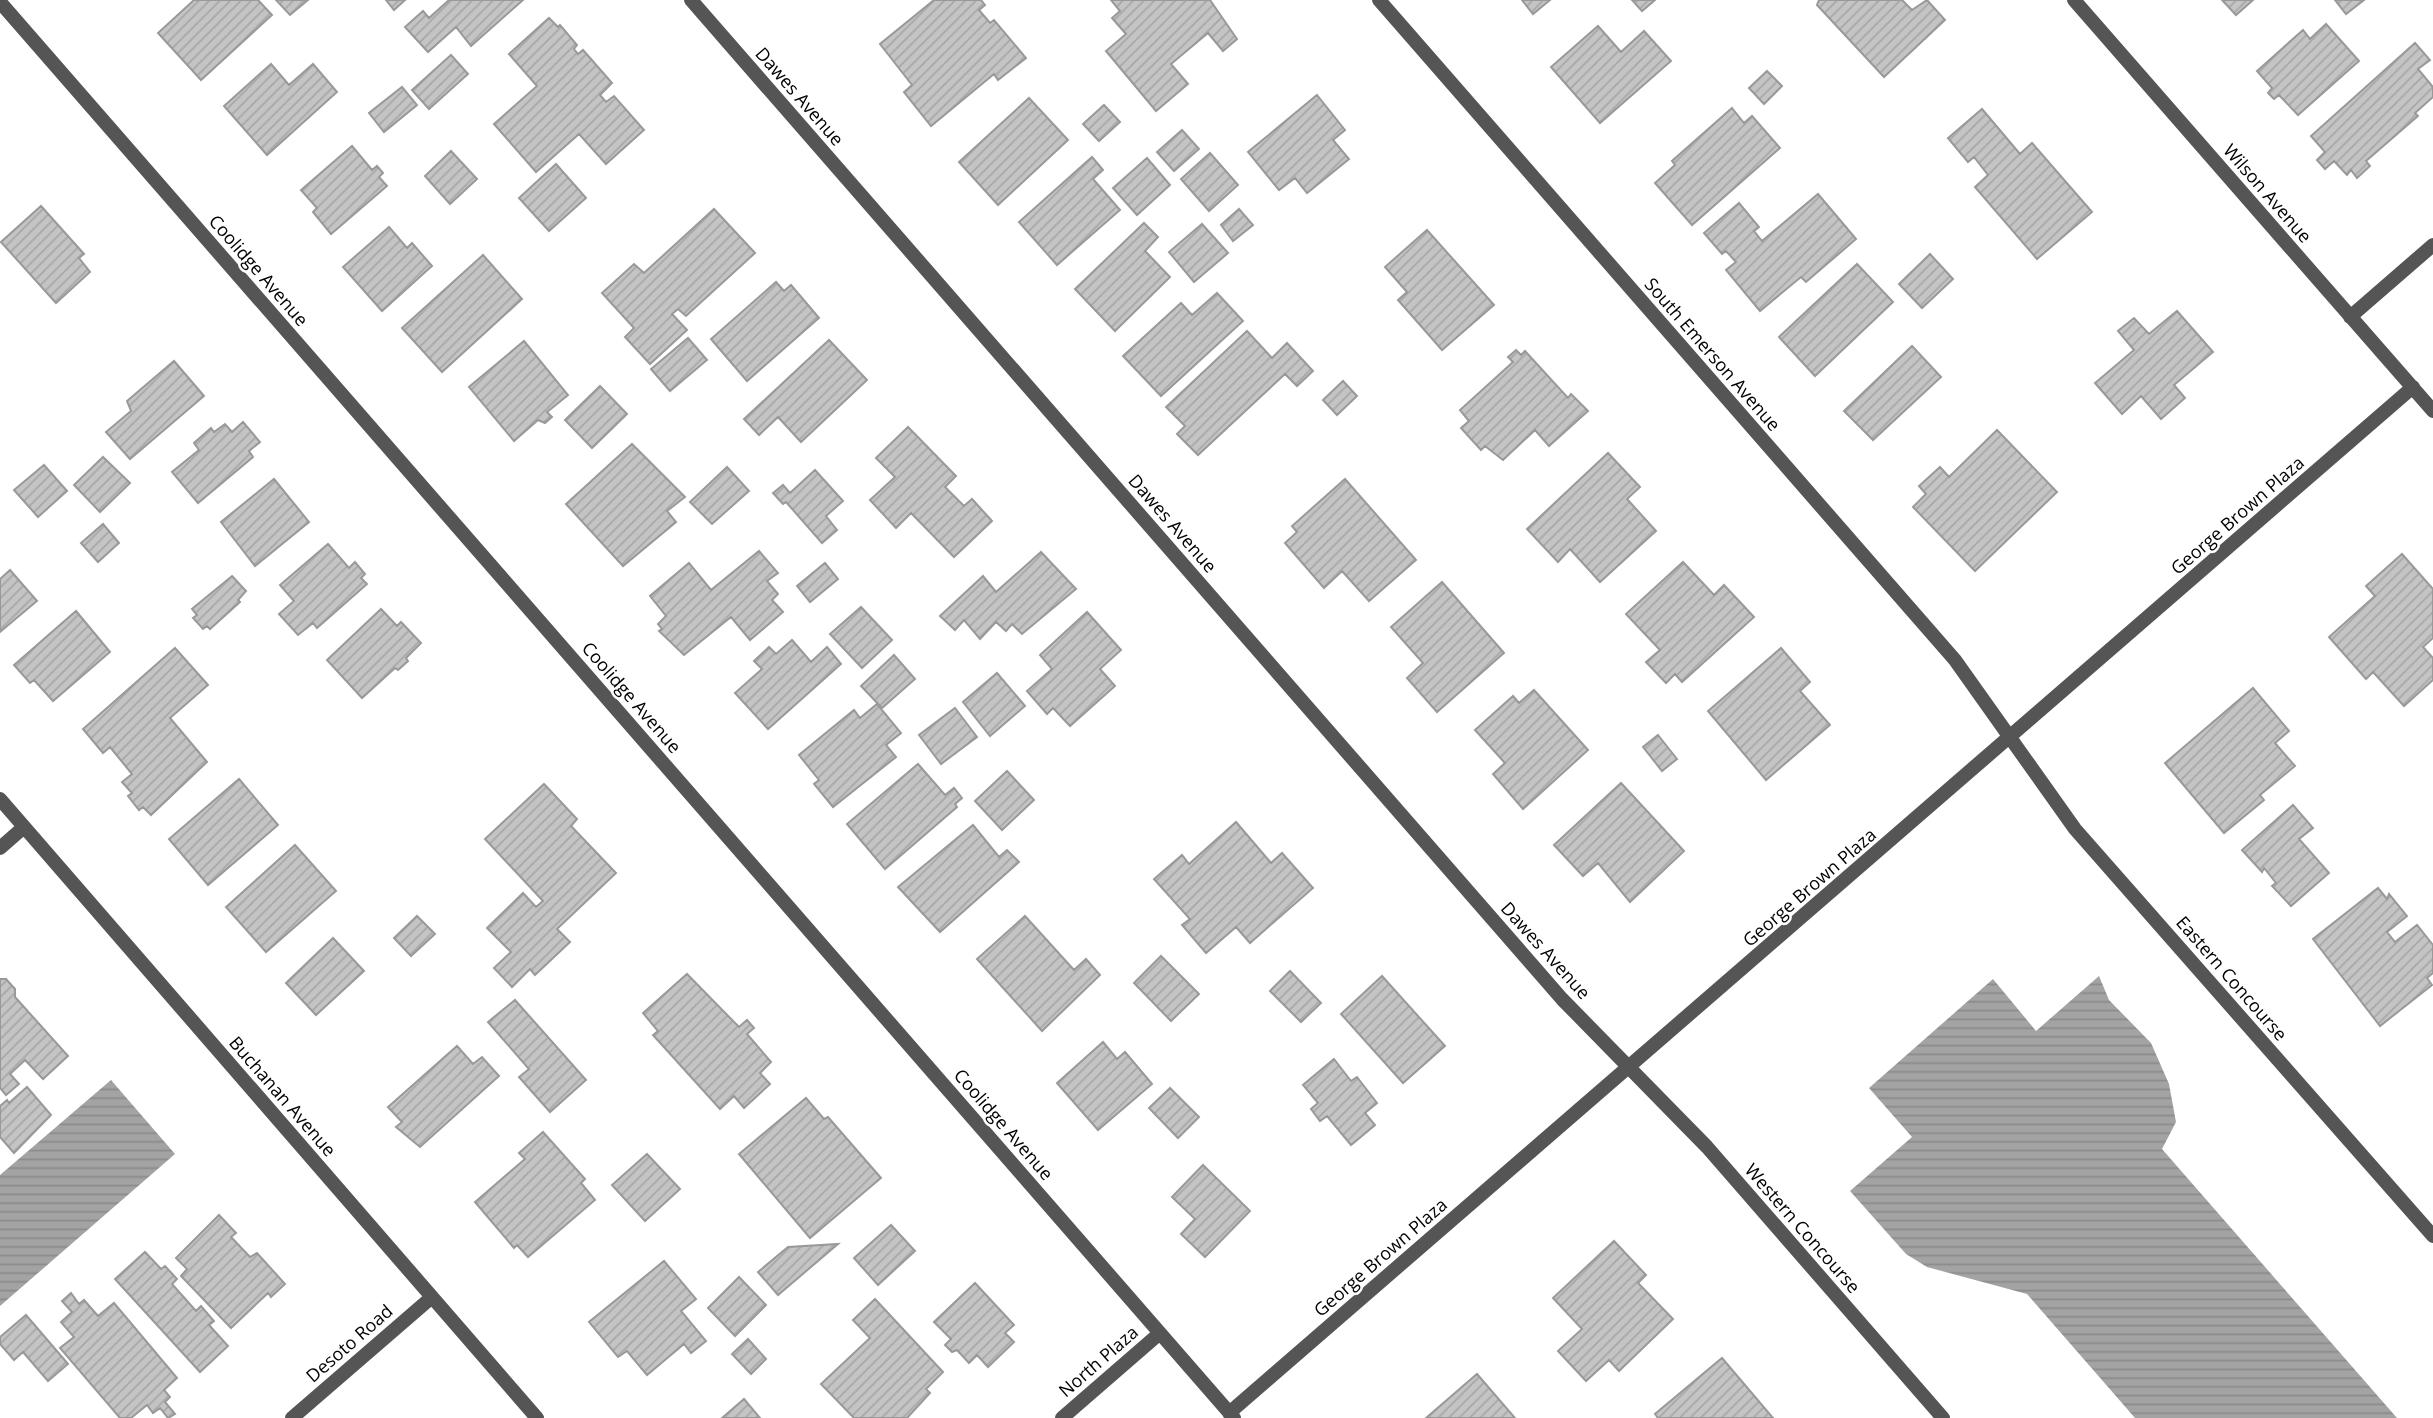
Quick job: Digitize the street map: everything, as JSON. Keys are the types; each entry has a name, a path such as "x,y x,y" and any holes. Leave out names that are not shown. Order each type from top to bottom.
{"street":[{"name":"Dawes Avenue","path":"691,0 1562,999 1630,1067"},
{"name":"South Emerson Avenue","path":"1379,0 1955,660 2011,738"},
{"name":"Wilson Avenue","path":"2074,0 2433,411"},
{"name":"Coolidge Avenue","path":"0,2 1232,1416"},
{"path":"2350,317 2433,246"},
{"name":"George Brown Plaza","path":"1232,1416 2413,387"},
{"name":"Eastern Concourse","path":"2011,738 2075,829 2433,1236"},
{"name":"Buchanan Avenue","path":"0,799 537,1418"},
{"path":"0,848 24,827"},
{"name":"Western Concourse","path":"1630,1067 1707,1147 1943,1418"},
{"name":"Desoto Road","path":"292,1418 432,1297"},
{"name":"North Plaza","path":"1062,1418 1160,1333"}],"shaded area":[{"path":"2099,976 2109,1000 2151,1043 2169,1084 2176,1122 2162,1149 2397,1418 2135,1418 2027,1294 1927,1267 1906,1254 1850,1191 1912,1137 1869,1088 1993,979 2036,1031"},
{"path":"111,1080 175,1154 0,1306 0,1175"}],"building":[{"path":"194,0 258,0 272,15 201,80 158,33"},
{"path":"276,0 308,0 290,15"},
{"path":"386,0 405,0 394,10"},
{"path":"449,0 523,0 471,46 456,27 428,52 405,27 423,11 429,18"},
{"path":"934,0 981,0 985,5 979,10 990,23 994,20 1026,58 998,80 994,74 931,126 904,92 912,85 880,44"},
{"path":"1111,0 1210,0 1237,39 1223,51 1208,33 1171,64 1188,84 1156,111 1106,51 1126,34 1112,18 1120,11"},
{"path":"1522,0 1550,0 1533,14"},
{"path":"1632,0 1655,0 1642,11"},
{"path":"1819,0 1902,0 1912,10 1927,0 1945,20 1884,77 1817,5"},
{"path":"2222,0 2253,0 2236,15"},
{"path":"2335,0 2364,0 2346,14"},
{"path":"549,18 558,27 560,25 577,45 574,49 578,54 583,50 612,83 600,95 606,102 614,96 644,130 606,164 579,134 536,172 494,124 537,86 509,54"},
{"path":"2326,24 2359,61 2298,115 2279,95 2274,99 2268,93 2272,88 2257,71 2303,30 2310,39"},
{"path":"1598,26 1621,52 1644,31 1671,61 1600,123 1551,67"},
{"path":"2415,43 2430,60 2418,69 2433,87 2433,97 2415,113 2418,116 2366,161 2370,166 2357,178 2351,170 2347,175 2334,161 2325,169 2317,160 2325,152 2311,136"},
{"path":"451,55 468,74 429,109 412,90"},
{"path":"271,64 289,85 313,64 337,92 267,155 224,106"},
{"path":"1767,71 1782,86 1764,104 1749,88"},
{"path":"402,87 417,105 384,132 369,113"},
{"path":"1317,95 1345,130 1333,140 1349,159 1307,193 1295,178 1279,190 1248,152"},
{"path":"1029,98 1068,140 998,205 959,162"},
{"path":"1104,105 1120,122 1099,141 1083,124"},
{"path":"1732,108 1744,123 1752,116 1780,148 1692,225 1655,183 1675,165 1672,161"},
{"path":"1982,109 2020,154 2032,143 2092,212 2037,259 1975,187 1988,175 1974,157 1968,162 1948,138"},
{"path":"1182,130 1199,149 1174,171 1157,152"},
{"path":"352,146 372,170 377,166 383,173 379,177 387,186 331,234 313,212 317,208 301,190"},
{"path":"451,151 477,179 450,204 425,176"},
{"path":"1210,153 1238,185 1209,211 1181,179"},
{"path":"1092,157 1103,170 1093,179 1120,210 1057,265 1019,222"},
{"path":"1147,158 1170,185 1137,215 1113,188"},
{"path":"556,164 586,198 549,231 519,198"},
{"path":"1818,194 1856,239 1806,282 1801,277 1760,311 1726,270 1736,262 1726,251 1722,254 1704,233 1739,203 1759,227 1754,231 1762,241"},
{"path":"41,206 84,254 79,258 90,272 56,303 1,242"},
{"path":"714,209 755,253 686,316 678,309 672,314 687,330 650,364 625,337 634,328 602,293 634,264 644,273"},
{"path":"1239,209 1253,225 1233,241 1221,225"},
{"path":"1144,223 1158,237 1145,251 1170,277 1115,331 1075,289"},
{"path":"1202,224 1228,253 1194,282 1169,252"},
{"path":"389,227 407,248 412,243 432,266 382,311 343,267"},
{"path":"1427,230 1494,305 1442,350 1398,300 1407,292 1385,267"},
{"path":"1930,254 1953,279 1922,308 1899,284"},
{"path":"483,255 522,299 442,372 402,328"},
{"path":"1857,264 1893,302 1815,376 1779,337"},
{"path":"776,282 784,291 791,285 819,318 747,381 711,339"},
{"path":"1217,293 1243,321 1161,396 1123,356 1181,303 1192,315"},
{"path":"2177,311 2213,352 2174,385 2185,398 2161,419 2141,396 2122,414 2095,383 2134,350 2118,331 2134,318 2149,334"},
{"path":"1247,331 1272,358 1287,343 1313,371 1297,386 1285,374 1198,455 1177,434 1185,426 1166,407"},
{"path":"688,338 707,360 670,391 651,369"},
{"path":"829,340 867,380 801,442 778,417 759,435 744,419"},
{"path":"524,341 568,395 547,412 552,417 545,423 538,420 514,441 469,387"},
{"path":"1912,346 1941,377 1873,440 1844,411"},
{"path":"1516,350 1521,355 1525,351 1568,398 1571,394 1588,411 1549,446 1535,430 1503,460 1485,446 1481,450 1461,428 1469,421 1460,410 1513,362 1508,357"},
{"path":"174,361 204,396 130,459 106,432 131,411 127,401"},
{"path":"1343,381 1357,396 1337,415 1323,400"},
{"path":"600,386 627,414 592,448 565,420"},
{"path":"243,422 260,442 249,451 253,457 198,503 172,472 199,450 194,443 211,428 214,432 225,424 232,432"},
{"path":"908,427 956,476 945,487 964,506 972,499 992,521 954,557 911,513 896,528 870,500 895,477 876,458"},
{"path":"1997,430 2057,492 1975,571 1913,507 1926,494 1919,486 1940,467 1949,477"},
{"path":"632,444 685,497 667,511 676,522 623,566 566,504"},
{"path":"1608,453 1640,487 1627,499 1656,531 1600,582 1570,549 1558,562 1527,529"},
{"path":"103,457 130,483 100,512 74,485"},
{"path":"44,465 67,491 38,517 14,490"},
{"path":"727,467 749,491 712,524 690,502"},
{"path":"815,470 843,501 826,516 837,530 822,543 786,502 783,504 773,493 783,485 790,493"},
{"path":"274,479 309,522 255,566 221,522"},
{"path":"1345,479 1416,560 1369,601 1342,571 1324,588 1285,543 1297,532 1292,526"},
{"path":"103,524 119,543 98,562 81,543"},
{"path":"328,544 349,568 355,562 365,574 361,578 367,584 317,628 313,623 298,635 279,614 294,601 280,585"},
{"path":"759,551 778,573 767,581 778,594 772,600 783,612 750,640 731,617 684,655 659,631 662,629 658,624 666,616 650,596 689,563 711,590"},
{"path":"1041,552 1076,589 1022,634 1012,624 1006,631 996,622 980,639 964,620 955,630 940,616 983,576 996,592"},
{"path":"2402,554 2433,589 2433,638 2423,647 2433,658 2433,680 2404,706 2373,672 2366,679 2329,637 2375,596 2366,586"},
{"path":"1683,562 1714,595 1724,585 1754,617 1682,682 1675,674 1666,683 1646,662 1660,650 1626,614"},
{"path":"825,563 838,579 810,602 797,586"},
{"path":"10,570 37,601 0,632 0,579"},
{"path":"232,576 246,591 238,600 240,602 210,629 207,626 203,629 193,618 197,615 192,609"},
{"path":"1442,582 1504,653 1437,712 1407,678 1423,663 1391,627"},
{"path":"861,607 892,640 862,668 830,634"},
{"path":"381,609 397,626 401,622 421,643 406,658 408,661 398,670 395,668 362,698 327,660"},
{"path":"76,611 110,652 53,701 34,680 30,683 14,665"},
{"path":"1087,612 1121,650 1100,669 1115,686 1070,726 1053,708 1047,714 1027,691 1052,669 1040,655"},
{"path":"792,640 811,662 827,647 841,664 768,729 735,693 762,669 754,661 769,647 776,654"},
{"path":"175,648 208,685 170,718 207,762 151,815 143,807 139,810 128,796 132,793 122,782 132,774 110,747 103,753 83,729"},
{"path":"1781,648 1810,682 1800,691 1830,725 1766,780 1708,711"},
{"path":"894,655 915,679 882,708 861,686"},
{"path":"997,673 1025,706 990,736 963,702"},
{"path":"2253,688 2289,731 2275,743 2295,766 2260,795 2264,800 2224,833 2165,763"},
{"path":"1534,690 1588,750 1523,809 1493,774 1505,763 1475,730 1513,696 1519,703"},
{"path":"877,704 901,733 886,745 896,757 833,807 814,784 819,780 799,755 854,710 860,718"},
{"path":"955,708 977,737 941,764 919,735"},
{"path":"1658,735 1677,759 1662,771 1643,747"},
{"path":"918,764 945,795 954,788 962,798 955,804 957,807 885,869 847,824"},
{"path":"1007,771 1034,800 1002,830 975,801"},
{"path":"239,779 278,825 208,885 169,839"},
{"path":"1621,783 1684,851 1630,902 1598,863 1583,876 1554,845"},
{"path":"544,784 577,819 571,826 616,873 557,929 570,942 535,975 530,969 512,987 494,968 511,952 487,928 523,893 536,907 543,901 485,839"},
{"path":"2293,805 2313,828 2299,839 2329,873 2291,906 2272,886 2276,883 2264,868 2262,872 2242,850"},
{"path":"1236,822 1271,863 1282,853 1313,888 1250,943 1236,927 1206,953 1182,925 1190,919 1154,879 1182,855 1189,864"},
{"path":"973,825 999,857 1007,850 1019,862 940,932 898,887"},
{"path":"295,845 336,891 266,952 226,907"},
{"path":"2378,888 2387,899 2389,894 2407,916 2387,932 2395,942 2417,925 2433,945 2433,973 2427,978 2432,985 2380,1026 2313,939"},
{"path":"417,916 435,934 411,956 394,938"},
{"path":"1025,916 1074,970 1086,959 1100,975 1042,1031 977,959"},
{"path":"333,938 364,971 316,1015 286,983"},
{"path":"1161,956 1199,994 1171,1021 1134,983"},
{"path":"1290,971 1321,1003 1301,1022 1270,991"},
{"path":"687,974 739,1027 747,1020 754,1028 747,1034 771,1062 760,1073 770,1084 744,1108 734,1096 720,1109 653,1035 658,1031 643,1013"},
{"path":"1382,976 1445,1046 1403,1083 1341,1014"},
{"path":"0,979 6,979 15,989 15,997 68,1056 43,1079 25,1060 10,1074 19,1084 6,1095 0,1088"},
{"path":"515,1000 586,1080 550,1112 519,1077 529,1069 488,1022"},
{"path":"1103,1042 1117,1059 1125,1052 1152,1084 1098,1130 1057,1083"},
{"path":"457,1046 473,1064 482,1057 499,1076 420,1147 396,1127 402,1122 388,1107"},
{"path":"1334,1059 1351,1081 1357,1077 1377,1103 1365,1113 1375,1125 1351,1145 1327,1116 1320,1121 1311,1109 1318,1103 1303,1085"},
{"path":"27,1087 51,1115 14,1153 0,1137 0,1106 7,1100 9,1103"},
{"path":"1170,1088 1199,1117 1178,1138 1149,1108"},
{"path":"806,1098 824,1119 828,1117 881,1178 810,1238 739,1154"},
{"path":"543,1132 585,1179 581,1183 595,1200 528,1257 517,1245 514,1248 475,1202 525,1159 519,1153"},
{"path":"647,1154 680,1189 645,1221 612,1185"},
{"path":"1203,1165 1250,1211 1205,1257 1181,1234 1195,1219 1172,1197"},
{"path":"219,1215 236,1233 231,1237 250,1257 257,1253 285,1284 271,1297 268,1293 231,1328 181,1276 187,1269 176,1258"},
{"path":"891,1225 915,1251 878,1285 854,1258"},
{"path":"1614,1241 1646,1275 1638,1283 1673,1319 1619,1371 1609,1360 1586,1381 1558,1351 1582,1329 1553,1298"},
{"path":"838,1244 778,1295 758,1272 788,1247"},
{"path":"145,1252 161,1269 165,1266 177,1279 172,1284 196,1311 201,1306 214,1321 209,1325 228,1346 200,1372 115,1279"},
{"path":"664,1261 696,1299 681,1311 706,1341 691,1353 684,1344 647,1375 627,1351 618,1357 589,1322"},
{"path":"739,1277 766,1305 735,1336 708,1308"},
{"path":"975,1283 1014,1325 1005,1333 1014,1342 988,1367 977,1355 969,1363 957,1350 952,1352 945,1345 951,1339 934,1322"},
{"path":"71,1293 79,1304 84,1300 98,1316 114,1303 177,1378 164,1390 170,1397 165,1402 175,1414 168,1418 160,1408 153,1413 147,1405 131,1418 120,1418 60,1348 74,1337 61,1322 72,1312 62,1301"},
{"path":"875,1299 943,1372 926,1389 930,1393 907,1418 854,1418 821,1384 870,1338 853,1320"},
{"path":"26,1315 68,1364 48,1381 23,1352 14,1360 0,1344 0,1337"},
{"path":"748,1339 766,1359 751,1374 732,1354"},
{"path":"1722,1358 1773,1418 1658,1418 1655,1414"},
{"path":"1477,1374 1515,1418 1426,1418"},
{"path":"744,1399 760,1418 722,1418"}]}
